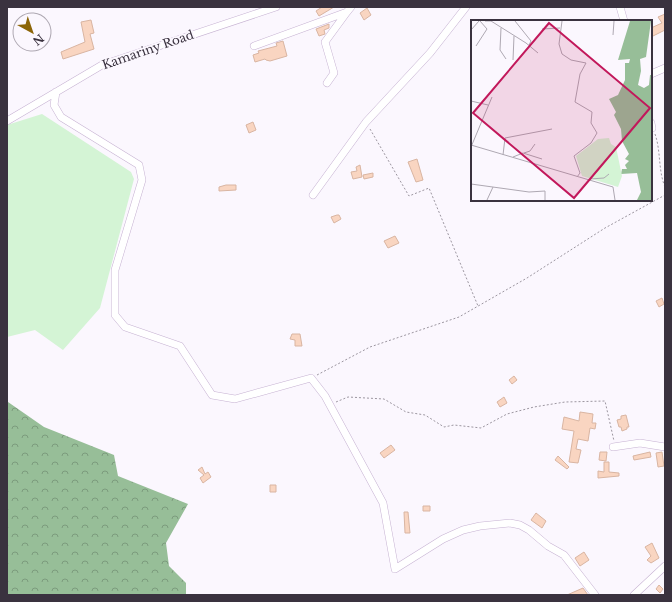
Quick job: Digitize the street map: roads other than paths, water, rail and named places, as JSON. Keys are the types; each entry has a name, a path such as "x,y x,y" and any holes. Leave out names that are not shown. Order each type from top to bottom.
{"street":[{"name":"Kamariny Road","path":"8,121 102,65 276,7"},
{"path":"313,196 366,122 430,53 466,7"},
{"path":"620,7 624,20"},
{"path":"254,46 349,10"},
{"path":"327,83 334,73 325,42 349,10"},
{"path":"652,74 665,68"},
{"path":"56,92 54,105 61,118 139,165 142,180 115,270 115,315 125,327 180,346 212,395 235,399 311,378 330,404 383,504 395,569 443,539 464,530 480,526 510,523 520,525 529,530 548,546 564,555 595,595"},
{"path":"614,447 640,443 665,447"},
{"path":"634,595 665,566"}]}
